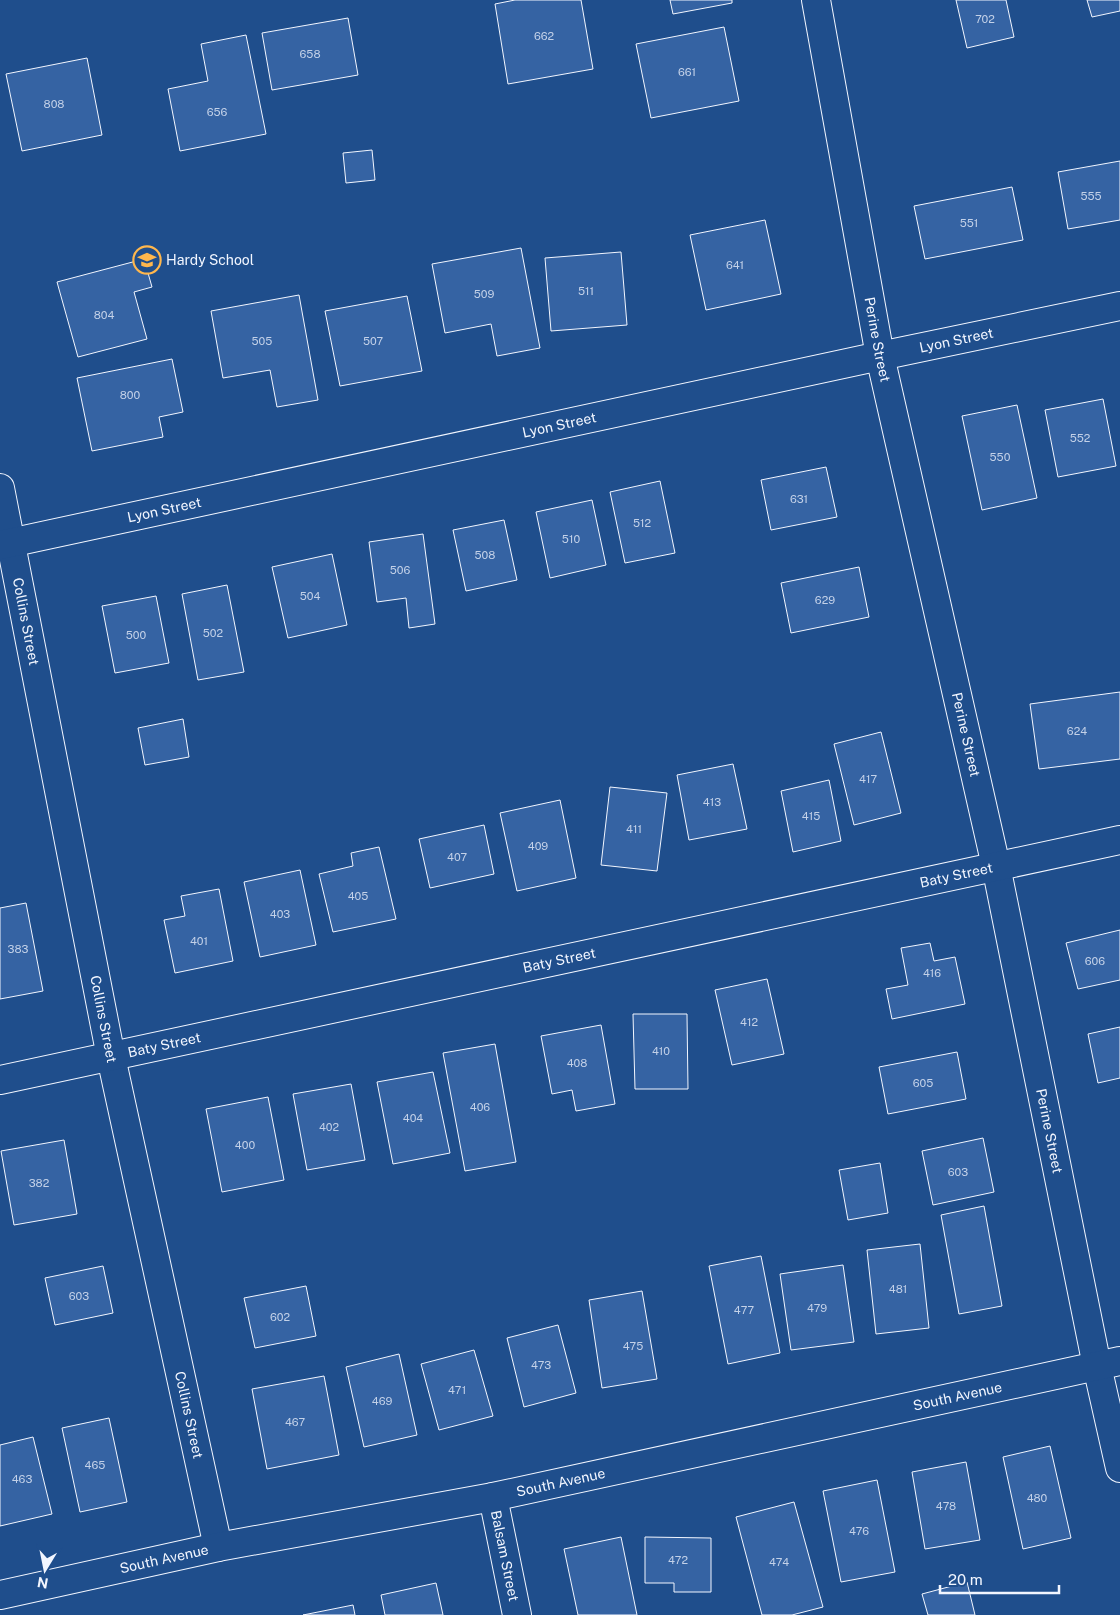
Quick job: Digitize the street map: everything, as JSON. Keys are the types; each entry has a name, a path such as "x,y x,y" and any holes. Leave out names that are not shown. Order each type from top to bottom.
{"street":[{"name":"Perine Street","path":"816,0 880,356 1109,1364 1120,1468"},
{"name":"Lyon Street","path":"6,543 1120,306"},
{"name":"Collins Street","path":"0,488 6,543 111,1057 218,1547"},
{"name":"Baty Street","path":"0,1080 1120,840"},
{"name":"South Avenue","path":"0,1595 218,1547 493,1497 1109,1364"},
{"name":"Balsam Street","path":"493,1497 517,1615"}],"building":[{"path":"515,0 581,0 593,69 508,84 495,4"},
{"path":"670,0 732,0 732,3 673,14"},
{"path":"956,0 1006,0 1014,37 967,48"},
{"path":"1087,0 1120,0 1120,11 1092,17"},
{"path":"348,18 358,75 272,90 262,33"},
{"path":"724,27 739,101 651,118 636,44"},
{"path":"246,35 266,134 180,151 168,89 208,81 201,44"},
{"path":"87,58 102,135 22,151 6,74"},
{"path":"372,150 375,180 346,183 343,153"},
{"path":"1120,161 1120,220 1068,229 1058,172"},
{"path":"1012,187 1023,240 925,259 914,206"},
{"path":"765,220 781,294 706,310 690,235"},
{"path":"521,248 540,348 497,356 491,324 445,333 432,264"},
{"path":"621,252 627,325 551,331 545,258"},
{"path":"144,259 152,287 134,292 147,339 78,357 57,282"},
{"path":"299,295 318,400 277,407 270,370 223,378 211,311"},
{"path":"407,296 422,371 340,386 325,311"},
{"path":"172,359 183,412 159,417 163,437 92,451 77,378"},
{"path":"1103,399 1116,466 1058,477 1045,410"},
{"path":"1017,405 1037,498 982,510 962,416"},
{"path":"826,467 837,517 771,530 761,480"},
{"path":"660,481 675,553 625,563 610,492"},
{"path":"592,500 606,565 550,578 536,512"},
{"path":"504,520 517,580 466,591 453,530"},
{"path":"423,534 435,624 409,628 406,598 377,602 369,542"},
{"path":"332,554 347,625 288,638 272,567"},
{"path":"859,567 869,617 791,633 781,583"},
{"path":"227,585 244,672 198,680 182,594"},
{"path":"156,596 169,663 115,673 102,606"},
{"path":"1120,692 1120,759 1039,769 1030,704"},
{"path":"183,719 189,757 145,765 138,728"},
{"path":"881,732 901,813 854,825 834,744"},
{"path":"733,764 747,829 689,840 677,775"},
{"path":"829,780 841,841 793,852 781,791"},
{"path":"610,787 667,793 657,871 601,865"},
{"path":"560,800 576,878 517,891 500,813"},
{"path":"484,825 494,874 430,888 419,839"},
{"path":"379,847 396,919 333,932 319,874 353,866 351,853"},
{"path":"300,870 316,945 260,957 244,882"},
{"path":"219,889 233,961 175,973 164,920 185,916 181,896"},
{"path":"26,903 43,991 0,999 0,908"},
{"path":"1120,930 1120,980 1078,989 1066,943"},
{"path":"930,943 934,961 955,957 965,1004 892,1019 886,989 908,985 901,948"},
{"path":"767,979 784,1054 732,1065 715,990"},
{"path":"633,1014 687,1014 688,1089 635,1089"},
{"path":"601,1025 615,1104 576,1111 572,1090 552,1094 541,1036"},
{"path":"1120,1027 1120,1078 1098,1083 1088,1034"},
{"path":"495,1044 516,1162 465,1171 443,1053"},
{"path":"957,1052 966,1099 888,1114 879,1067"},
{"path":"433,1072 450,1153 393,1164 377,1082"},
{"path":"351,1084 365,1160 307,1170 293,1094"},
{"path":"268,1097 284,1180 222,1192 206,1109"},
{"path":"983,1138 994,1192 933,1205 922,1151"},
{"path":"64,1140 77,1214 14,1225 1,1151"},
{"path":"880,1163 888,1213 848,1220 839,1170"},
{"path":"984,1206 1002,1306 959,1314 941,1215"},
{"path":"920,1244 929,1328 876,1334 867,1250"},
{"path":"761,1256 780,1353 728,1364 709,1266"},
{"path":"843,1265 854,1342 791,1350 780,1274"},
{"path":"103,1266 113,1313 55,1325 45,1278"},
{"path":"306,1286 316,1336 255,1348 244,1298"},
{"path":"642,1291 657,1379 602,1388 589,1300"},
{"path":"558,1325 576,1393 524,1407 507,1338"},
{"path":"474,1350 493,1416 439,1430 421,1364"},
{"path":"399,1354 417,1435 364,1447 346,1367"},
{"path":"324,1376 339,1455 267,1469 252,1389"},
{"path":"109,1418 127,1502 80,1512 62,1428"},
{"path":"33,1437 52,1514 0,1526 0,1445"},
{"path":"1050,1446 1071,1538 1023,1549 1003,1457"},
{"path":"966,1462 980,1540 925,1549 912,1472"},
{"path":"877,1480 895,1572 841,1582 823,1491"},
{"path":"794,1502 823,1607 792,1615 762,1615 736,1517"},
{"path":"621,1537 637,1615 578,1615 564,1549"},
{"path":"645,1537 711,1538 711,1592 674,1592 674,1583 645,1583"},
{"path":"967,1582 975,1615 928,1615 922,1594"},
{"path":"436,1583 443,1615 385,1615 381,1595"},
{"path":"353,1605 355,1615 303,1615"}],"place":[{"name":"Hardy School","path":"147,260"}]}
